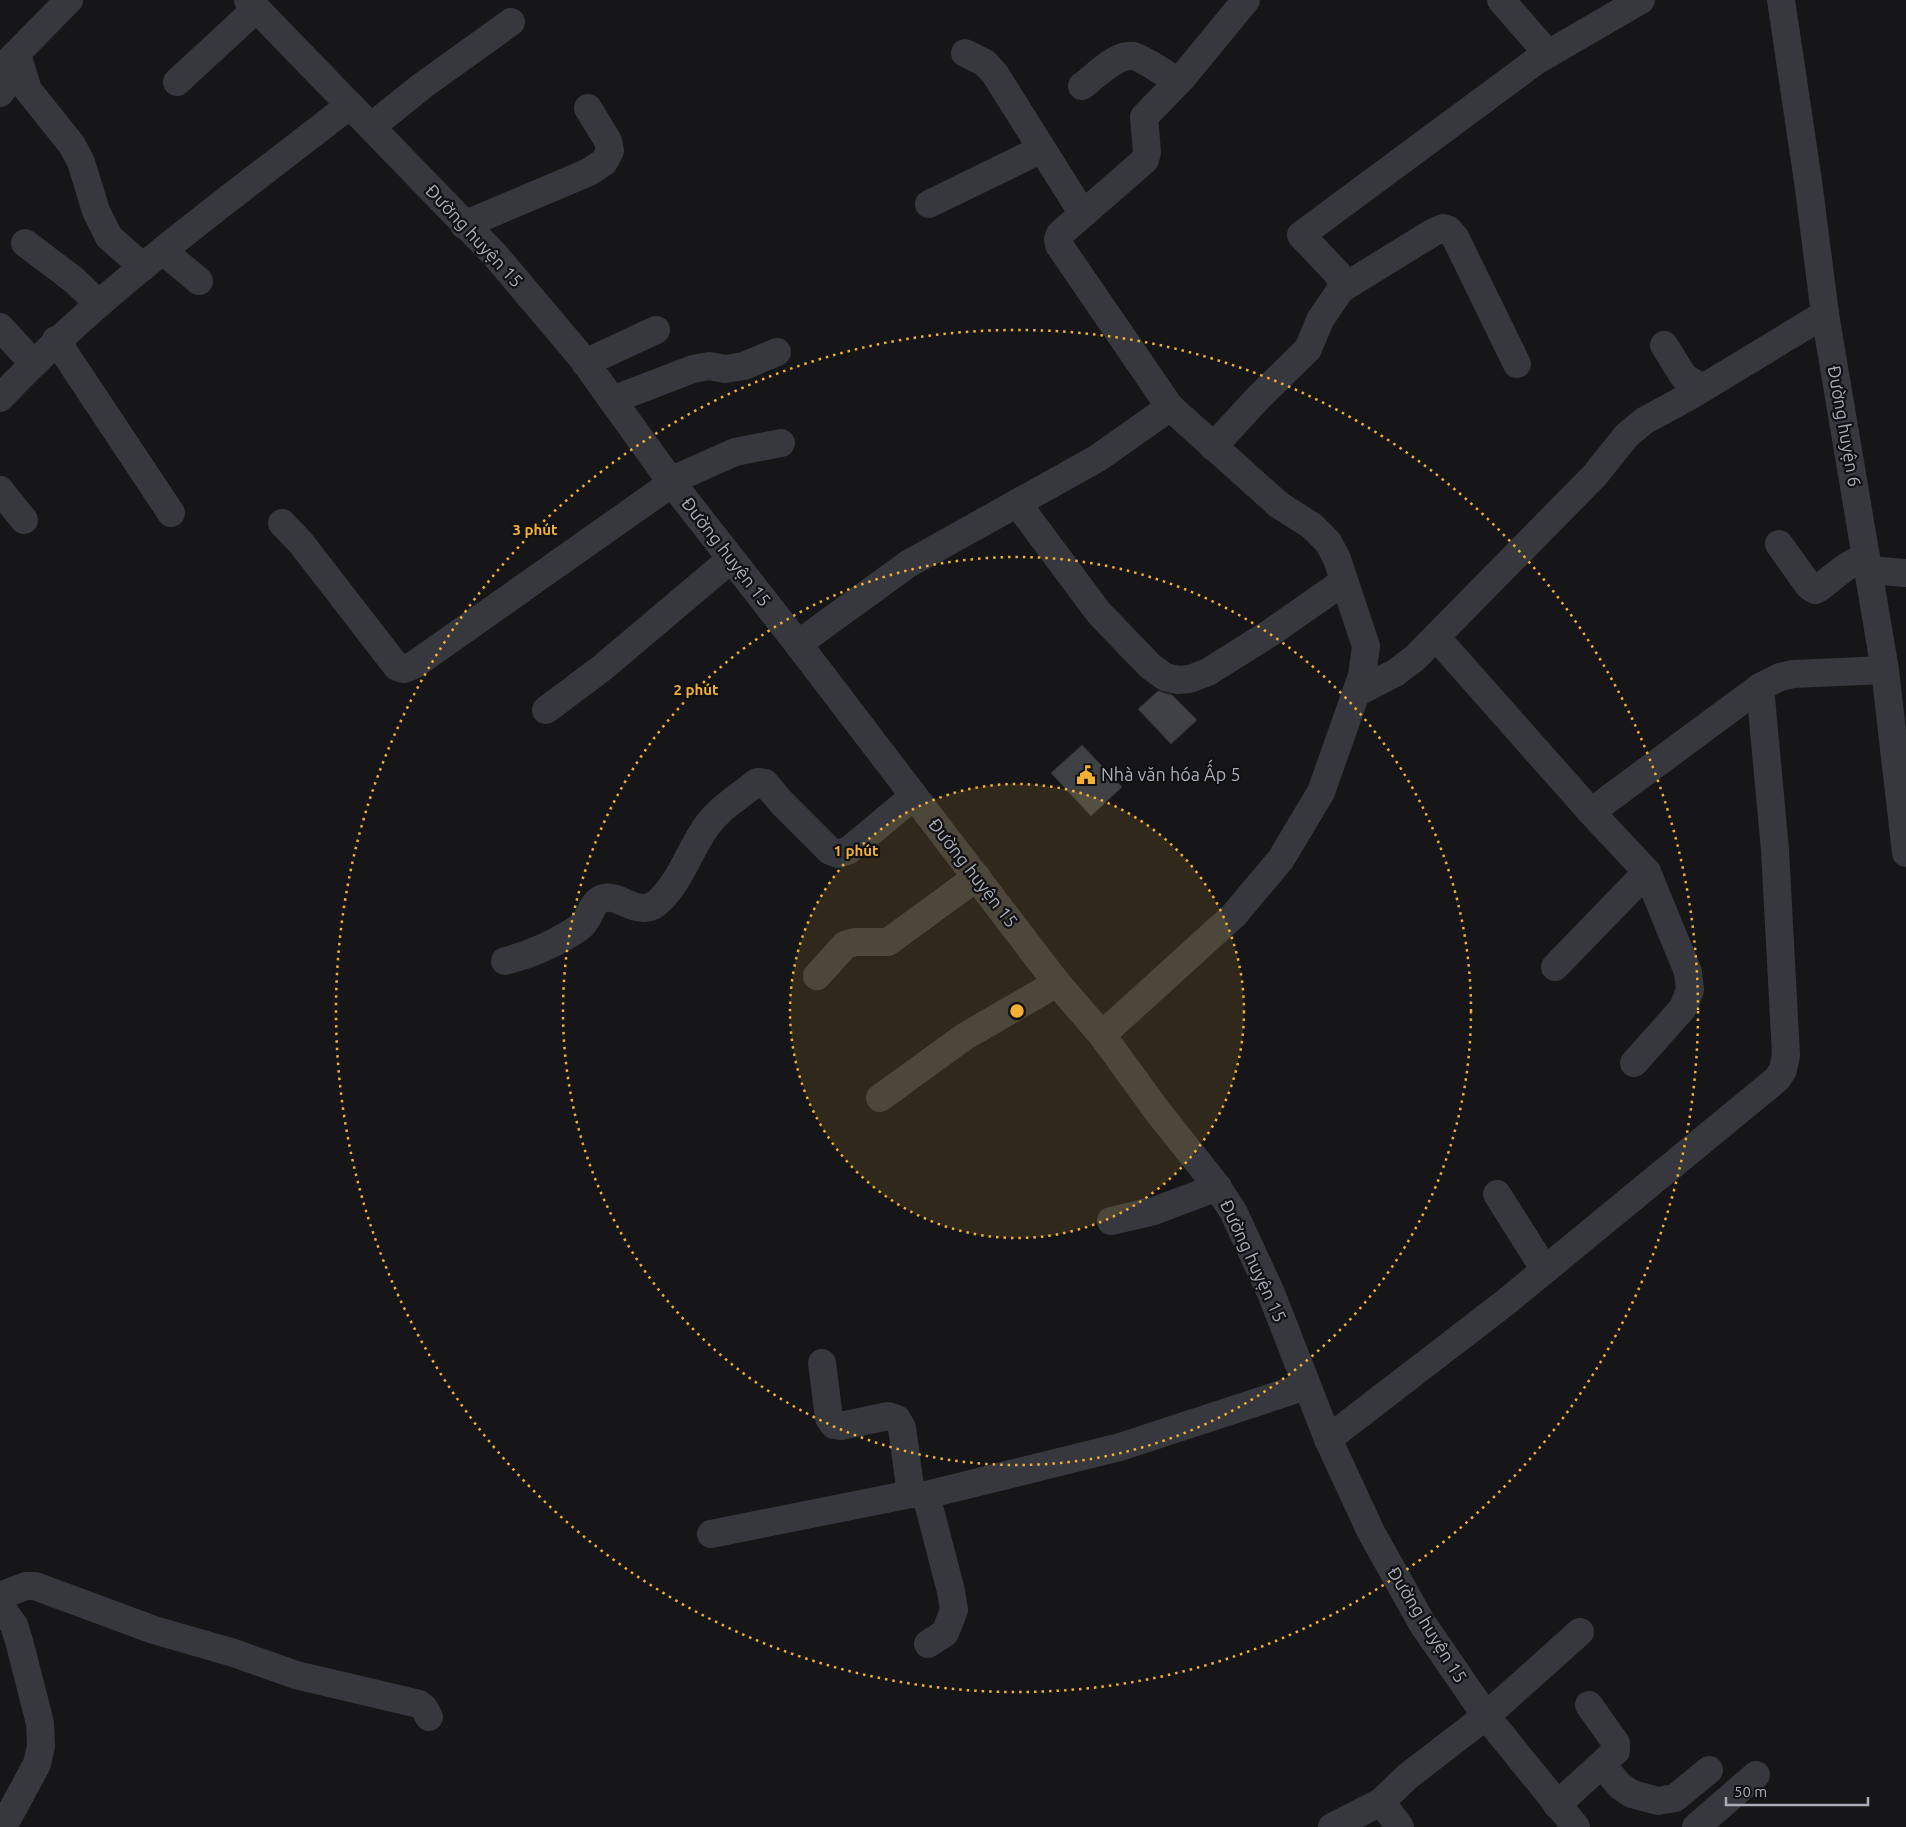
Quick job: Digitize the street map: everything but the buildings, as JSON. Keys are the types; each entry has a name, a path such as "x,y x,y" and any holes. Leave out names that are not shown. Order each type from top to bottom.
{"street":[{"path":"0,93 7,84 9,54 69,0"},
{"path":"1501,0 1548,54"},
{"path":"1341,289 1342,281 1337,273 1301,235 1609,8 1641,0"},
{"name":"Đường huyện 6","path":"1781,0 1825,314 1901,769 1906,852"},
{"path":"1102,1035 1234,915 1281,860 1322,792 1362,676 1366,646 1343,582 1337,559 1328,542 1312,526 1279,506 1170,407 1059,245 1058,239 1060,234 1145,160 1147,152 1144,117 1178,82 1237,2"},
{"path":"177,82 252,4"},
{"name":"Đường huyện 15","path":"252,4 495,256 585,363 671,482 798,644 1057,983 1102,1035 1158,1112 1218,1187 1233,1211 1271,1293 1328,1439 1371,1532 1422,1623 1486,1716 1576,1827"},
{"path":"371,127 422,86 511,22"},
{"path":"965,53 985,63 995,74 1083,214"},
{"path":"9,54 28,90 72,145 81,162 96,211 109,237 199,280"},
{"path":"1082,86 1116,60 1126,56 1136,56 1178,82"},
{"path":"0,398 56,340 99,304 153,259 350,105"},
{"path":"464,225 589,172 604,162 610,151 608,141 588,108"},
{"path":"929,204 1042,149"},
{"path":"1213,447 1258,398 1308,349 1320,320 1341,289 1443,228 1449,230 1455,237 1517,364"},
{"path":"25,243 74,280 99,304"},
{"path":"1356,693 1395,673 1416,658 1548,520 1595,475 1627,435 1644,421 1703,388 1825,314"},
{"path":"0,327 33,362"},
{"path":"585,363 656,330"},
{"path":"56,340 171,513"},
{"path":"1664,345 1684,376 1703,388"},
{"path":"612,400 693,369 709,366 725,369 744,366 777,352"},
{"path":"798,644 908,564 1098,458 1170,407"},
{"path":"282,522 301,543 397,667 404,669 414,665 671,482 735,452 781,443"},
{"path":"0,490 24,520"},
{"path":"1017,503 1099,613 1150,666 1165,677 1178,680 1190,679 1208,672 1270,633 1343,582"},
{"path":"1779,544 1809,586 1815,590 1857,560 1906,573"},
{"path":"546,710 602,668 731,559"},
{"path":"1436,638 1647,872 1688,972 1690,990 1683,1008 1634,1063"},
{"path":"1591,812 1760,687 1780,677 1794,674 1885,670"},
{"path":"1328,1439 1506,1302 1752,1100 1777,1079 1783,1070 1786,1055 1775,850 1760,687"},
{"path":"505,961 530,955 569,934 583,925 597,902 605,897 616,899 637,908 649,909 657,903 675,881 705,828 714,816 758,782 765,783 782,804 830,851 838,854 849,850 914,796"},
{"path":"1555,967 1647,872"},
{"path":"817,976 845,945 855,942 888,942 976,877"},
{"path":"880,1098 964,1037 1057,983"},
{"path":"1111,1221 1154,1211 1218,1187"},
{"path":"1497,1194 1544,1270"},
{"path":"822,1363 829,1418 834,1425 841,1426 888,1416 897,1419 902,1428 919,1495 951,1591 954,1610 945,1634 928,1644"},
{"path":"711,1534 919,1495 1120,1447 1306,1386"},
{"path":"0,1596 26,1586 35,1586 154,1630 234,1653 296,1675 412,1702 424,1708 428,1717"},
{"path":"0,1606 14,1625 19,1641 40,1722 41,1746 37,1764 3,1827"},
{"path":"1332,1827 1381,1802 1408,1776 1486,1716 1580,1632"},
{"path":"1557,1805 1616,1751 1616,1743 1589,1705"},
{"path":"1602,1765 1620,1786 1632,1794 1658,1801 1675,1798 1709,1770"},
{"path":"1696,1827 1756,1775"},
{"path":"1381,1802 1400,1827"}],"place":[{"name":"Nhà văn hóa Ấp 5","path":"1086,775"}]}
